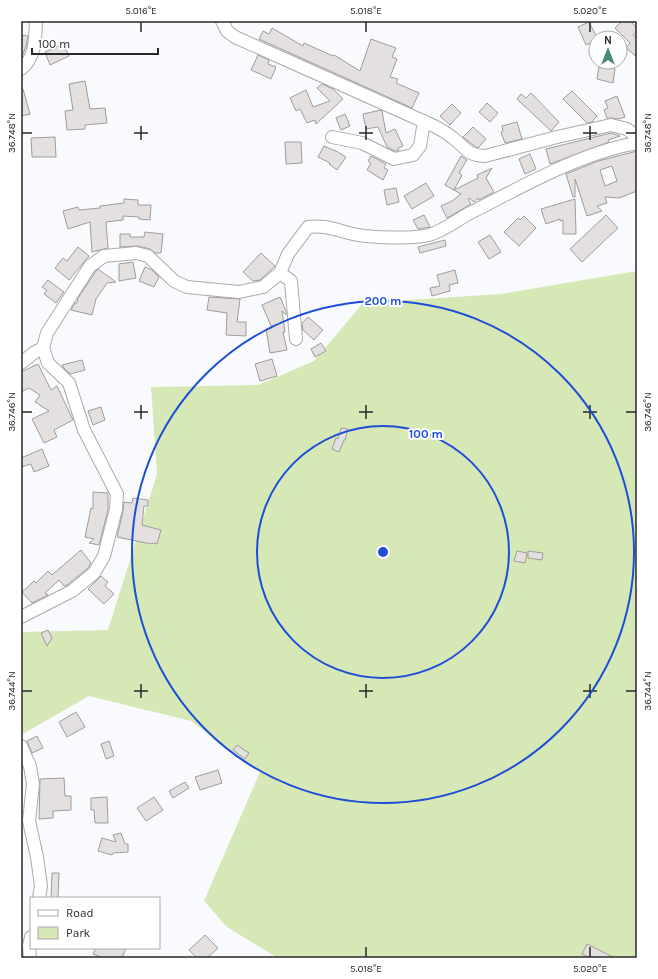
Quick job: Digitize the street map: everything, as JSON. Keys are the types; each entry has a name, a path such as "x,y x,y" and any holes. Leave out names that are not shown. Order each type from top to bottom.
{"street":[{"path":"21,69 29,62 34,51 36,21"},
{"path":"222,21 227,30 235,37 424,121 443,131 459,143 466,151 479,156 485,156 557,137 611,125 627,129 637,137"},
{"path":"332,137 362,143 394,159 414,155 420,146 424,121"},
{"path":"21,617 72,591 94,572 104,556 116,509 117,494 84,430 69,383 48,363 43,348 47,333 90,266 104,256 136,254 148,256 174,281 187,287 238,292 263,287 280,273 288,254 308,227 322,226 354,234 374,237 426,236 441,231 470,213 534,180 604,151 637,143"},
{"path":"280,273 291,280 296,339"},
{"path":"21,363 35,352 43,348"},
{"path":"21,746 30,766 33,784 25,823 38,857 41,886 39,897"},
{"path":"30,942 30,958"}],"green space":[{"path":"637,271 637,958 278,958 227,927 204,901 260,772 191,721 89,696 21,735 21,632 108,630 157,474 151,387 258,385 314,361 363,303 501,294"}],"building":[{"path":"622,21 630,21 637,28 637,31 633,35 635,37 637,34 637,57 628,50 630,43 628,41 628,30 617,30 615,28"},
{"path":"589,22 593,30 588,30 588,44 586,45 578,27"},
{"path":"272,28 303,46 304,43 333,56 334,55 360,71 371,39 396,48 392,57 397,59 390,77 398,79 396,83 419,93 412,108 259,39 263,31 269,34"},
{"path":"21,35 28,36 22,57"},
{"path":"63,44 69,56 50,65 45,52"},
{"path":"258,55 269,60 268,64 276,67 271,79 251,70"},
{"path":"598,70 615,70 613,83 597,79"},
{"path":"85,81 90,109 105,108 107,123 85,125 85,129 67,130 65,111 73,110 69,84"},
{"path":"322,84 333,89 343,99 316,124 315,120 307,123 300,109 296,111 290,98 306,90 313,107 330,101 317,88"},
{"path":"21,89 23,89 30,114 21,116"},
{"path":"572,91 597,116 592,122 587,123 563,99"},
{"path":"531,93 559,122 551,131 517,99 521,94 526,98"},
{"path":"617,96 625,117 619,119 607,118 604,110 608,108 605,101"},
{"path":"487,103 498,113 490,122 479,112"},
{"path":"452,104 461,113 450,125 440,116"},
{"path":"381,110 386,133 395,129 403,146 398,148 399,150 395,151 387,147 378,127 366,129 363,114"},
{"path":"345,114 350,126 341,130 336,118"},
{"path":"517,122 522,139 505,143 501,132 503,131 502,126"},
{"path":"473,127 486,139 478,148 463,137"},
{"path":"611,133 620,136 608,140 609,142 550,164 546,149"},
{"path":"55,137 56,157 32,157 31,138"},
{"path":"285,142 301,142 302,163 286,164"},
{"path":"324,146 346,157 337,170 329,164 330,163 318,157"},
{"path":"637,151 637,191 619,198 605,197 607,203 597,206 602,211 587,216 575,179 575,197 573,197 566,174 598,161","holes":["612,166 617,181 605,186 600,170"]},
{"path":"530,154 536,169 525,174 519,159"},
{"path":"371,156 386,164 384,168 388,170 383,180 367,170 371,163 368,161"},
{"path":"461,156 467,160 459,173 462,175 454,190 478,178 477,175 492,168 486,178 494,192 479,200 478,198 474,202 469,198 468,199 471,204 447,218 441,206 452,201 461,194 445,185"},
{"path":"426,183 434,196 412,209 404,196"},
{"path":"396,188 399,202 387,205 384,190"},
{"path":"124,199 138,200 138,205 151,205 150,220 139,219 139,217 123,216 123,220 106,222 108,248 92,252 90,222 68,229 63,211 78,207 79,210 100,208 100,206 124,203"},
{"path":"575,199 576,234 563,234 563,220 560,221 560,219 546,224 541,209"},
{"path":"424,215 430,227 418,229 413,220"},
{"path":"606,215 618,228 582,262 570,249"},
{"path":"524,216 536,228 519,246 504,232 518,218 520,220"},
{"path":"145,232 163,234 161,253 155,253 150,249 138,246 120,247 120,234 130,234 130,237 144,237"},
{"path":"490,235 501,252 489,259 478,242"},
{"path":"445,240 446,246 420,253 418,247"},
{"path":"78,247 89,256 69,280 55,268 63,258 67,261"},
{"path":"261,253 275,266 260,280 253,281 243,272"},
{"path":"133,262 136,278 119,281 119,264"},
{"path":"145,267 152,270 159,277 154,287 139,281"},
{"path":"98,269 116,282 107,283 96,299 92,315 71,310 75,303 77,303 78,298"},
{"path":"455,270 458,283 449,285 450,291 432,296 430,288 440,286 437,275"},
{"path":"48,280 64,292 56,303 44,294 47,290 42,287"},
{"path":"209,297 240,299 237,322 246,322 246,336 226,335 227,313 207,310"},
{"path":"280,297 286,311 286,315 282,311 285,332 283,332 287,350 270,353 266,329 272,328 262,305"},
{"path":"308,317 323,330 314,340 303,330 302,323"},
{"path":"321,343 326,351 315,357 311,349"},
{"path":"272,359 277,376 260,381 255,364"},
{"path":"82,360 85,370 70,374 62,365"},
{"path":"38,364 51,390 57,386 73,420 54,430 57,437 44,443 32,419 49,411 35,402 40,395 29,388 21,392 21,372"},
{"path":"101,407 105,420 93,425 88,411"},
{"path":"341,428 348,429 345,440 339,452 332,449 336,438 338,439"},
{"path":"42,449 49,466 34,472 31,464 21,467 21,458"},
{"path":"93,492 108,493 108,510 99,545 89,543 94,539 85,537 91,508 93,509"},
{"path":"133,498 148,500 148,506 144,506 142,525 161,530 157,544 117,537 124,502 132,503"},
{"path":"81,550 91,563 88,568 67,585 64,586 59,580 45,593 48,595 32,603 22,592 34,581 36,583 48,571 52,575"},
{"path":"517,551 527,553 525,563 514,561"},
{"path":"528,551 543,553 542,560 528,558"},
{"path":"101,576 108,582 105,586 114,594 104,604 88,589"},
{"path":"48,630 52,638 47,646 41,633"},
{"path":"76,712 85,727 67,737 59,722"},
{"path":"37,736 43,748 32,753 27,741"},
{"path":"109,741 114,756 106,759 101,744"},
{"path":"237,745 249,753 245,759 233,750"},
{"path":"218,770 222,783 200,790 195,777"},
{"path":"64,778 65,796 71,796 71,810 53,811 53,818 39,819 40,779"},
{"path":"185,782 189,788 173,798 169,791"},
{"path":"107,797 108,823 95,823 94,810 91,810 91,798"},
{"path":"154,797 163,810 146,821 137,808"},
{"path":"121,833 125,844 128,844 128,852 113,853 112,855 98,851 102,838 116,842 113,835"},
{"path":"52,873 59,873 58,897 51,897"},
{"path":"205,935 218,948 207,958 197,958 189,950"},
{"path":"587,944 615,958 591,958 582,954"},
{"path":"96,949 126,949 122,958 103,958 93,954"}]}
